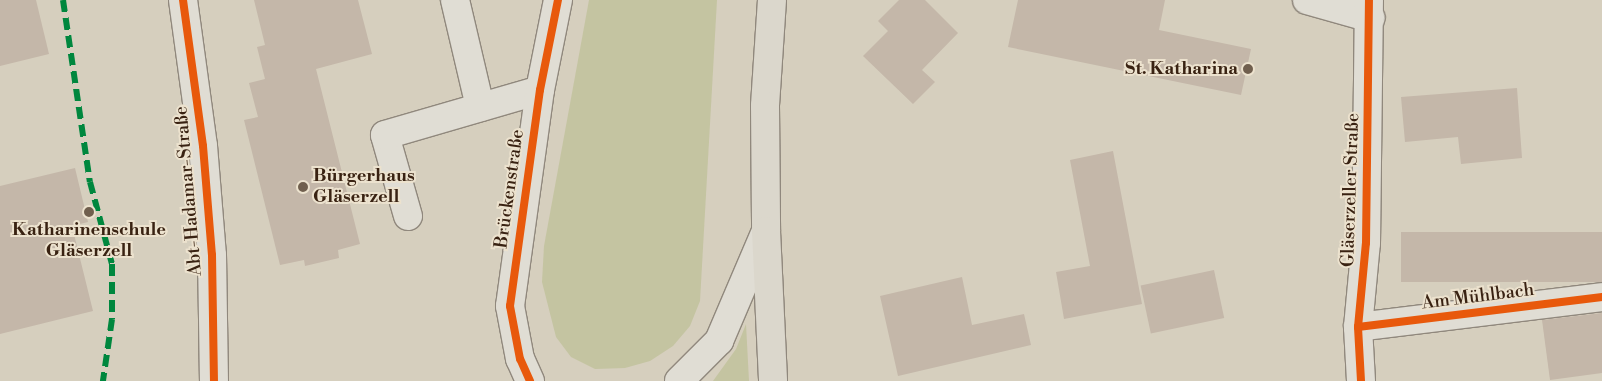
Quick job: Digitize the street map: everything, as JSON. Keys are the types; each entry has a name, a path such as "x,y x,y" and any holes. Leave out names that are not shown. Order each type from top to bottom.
{"main road":[{"path":"772,0 768,31 766,231 773,381"}],"street":[{"name":"Abt-Hadamar-Straße","path":"183,0 203,146 212,255 214,381"},
{"path":"455,0 480,107"},
{"name":"Brückenstraße","path":"530,381 520,358 510,306 540,90 558,0"},
{"path":"768,31 787,0"},
{"path":"1307,0 1370,9"},
{"name":"Gläserzeller Straße","path":"1361,381 1358,327 1366,243 1370,9"},
{"path":"408,216 384,135 540,90"},
{"path":"679,381 718,341 766,231"},
{"name":"Am Mühlbach","path":"1358,327 1602,298"}],"green space":[{"path":"589,0 717,0 700,301 690,326 673,346 650,361 625,368 595,369 571,357 556,337 542,282 544,246"},
{"path":"746,324 749,381 713,381 736,349"}],"building":[{"path":"0,0 36,0 49,54 0,66"},
{"path":"254,0 358,0 372,54 316,69 360,244 338,250 339,258 305,266 304,260 280,265 244,120 258,117 249,83 265,79 257,47 265,45"},
{"path":"899,0 925,0 958,33 922,70 935,82 913,104 863,56 888,31 878,21"},
{"path":"1018,0 1165,0 1159,30 1251,49 1241,95 1008,47"},
{"path":"1517,88 1522,158 1461,164 1458,137 1405,142 1401,97"},
{"path":"1113,151 1142,304 1064,319 1056,272 1090,266 1070,160"},
{"path":"75,168 88,222 72,226 93,311 0,334 0,186"},
{"path":"1401,232 1602,232 1602,282 1401,282"},
{"path":"1214,270 1224,318 1151,334 1141,286"},
{"path":"962,277 972,325 1024,314 1031,345 898,376 880,296"},
{"path":"1602,313 1602,373 1550,380 1542,320"}],"marked path":[{"path":"63,0 90,182 112,264 112,319 103,381"}],"cycle path":[{"path":"183,0 203,146 212,255 214,381"},
{"path":"530,381 520,359 510,306 540,90 558,0"},
{"path":"1361,381 1358,327 1366,243 1369,0"},
{"path":"1358,327 1602,297"}],"place":[{"name":"St. Katharina","path":"1248,69"},
{"name":"Bürgerhaus Gläserzell","path":"303,187"},
{"name":"Katharinenschule Gläserzell","path":"89,212"}]}
